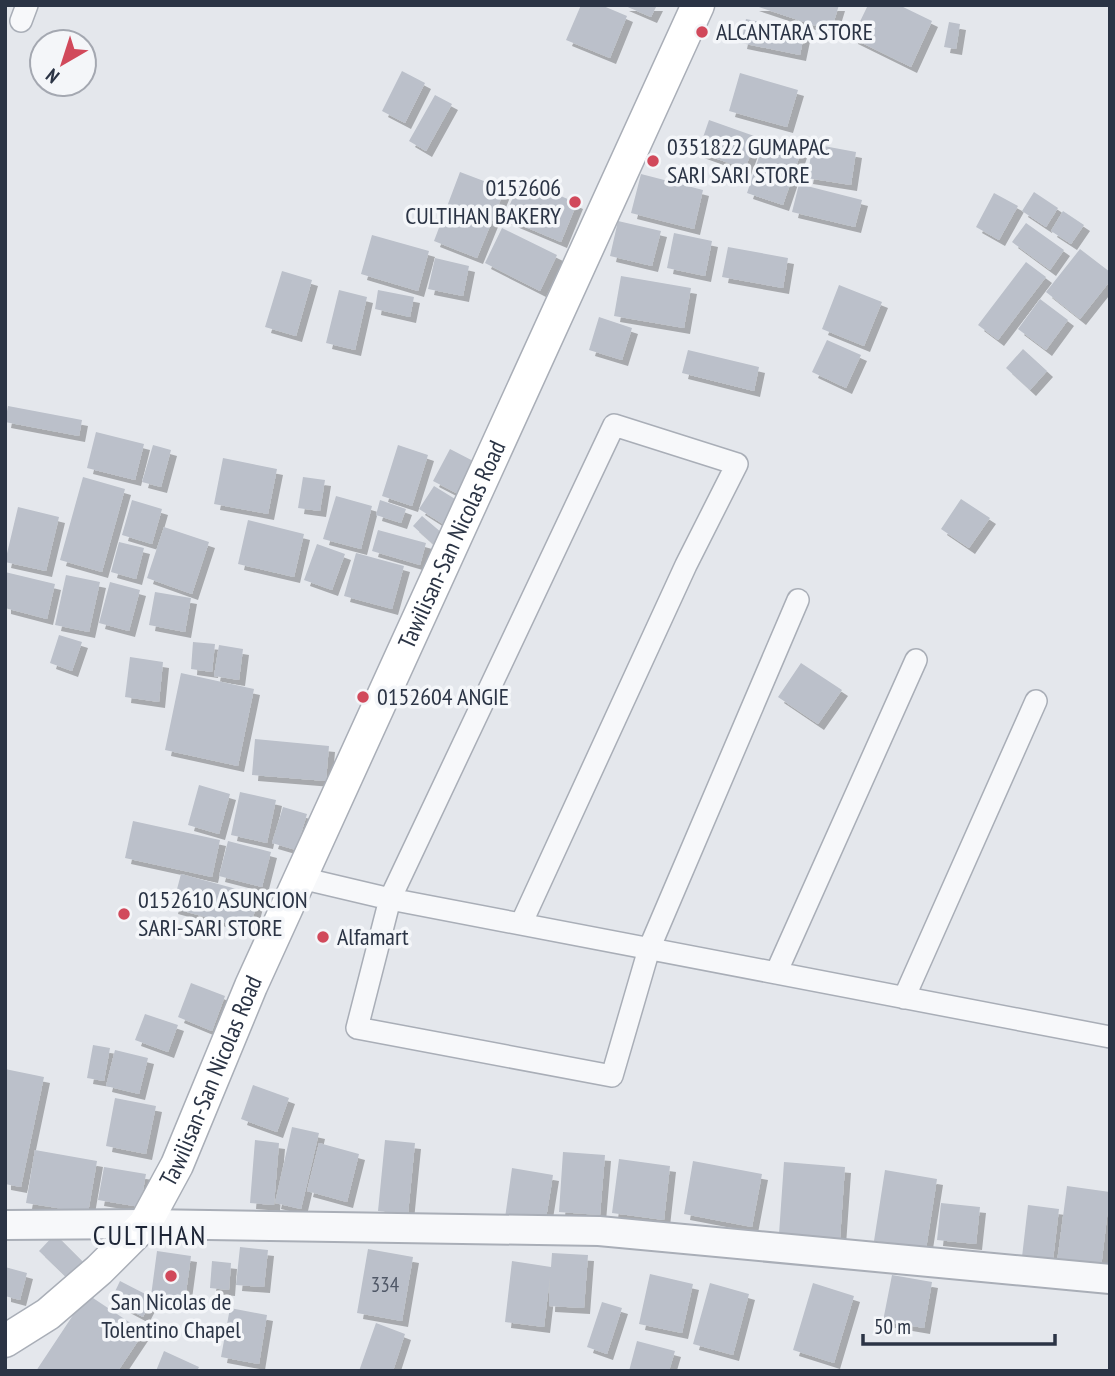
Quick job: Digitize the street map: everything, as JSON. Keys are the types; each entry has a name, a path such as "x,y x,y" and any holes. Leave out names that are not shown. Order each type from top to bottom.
{"main road":[{"name":"Tawilisan-San Nicolas Road","path":"5,1341 48,1314 99,1270 145,1224 177,1165 251,986 698,5"}],"street":[{"path":"521,924 686,565 737,464 614,425 390,899 357,1028 612,1076 649,949 798,600"},
{"path":"776,973 916,660"},
{"path":"904,998 1036,701"},
{"path":"301,878 390,899 1110,1037"},
{"path":"5,1225 145,1224 599,1231 1110,1279"}],"building":[{"path":"581,5 601,5 627,16 610,58 566,40"},
{"path":"623,5 657,5 651,17"},
{"path":"753,5 839,5 831,31"},
{"path":"868,5 899,5 932,21 911,67 852,38"},
{"path":"746,19 805,31 800,55 741,43"},
{"path":"949,22 960,24 956,49 944,47"},
{"path":"402,71 425,83 405,123 382,111"},
{"path":"740,73 798,90 787,127 729,111"},
{"path":"435,95 452,104 426,151 409,141"},
{"path":"709,120 757,137 745,169 698,152"},
{"path":"765,139 801,152 783,205 747,193"},
{"path":"813,144 856,152 851,185 807,178"},
{"path":"460,172 505,189 477,258 434,241"},
{"path":"641,174 703,190 694,229 631,213"},
{"path":"521,179 577,203 561,242 504,218"},
{"path":"799,184 862,200 855,227 792,212"},
{"path":"1034,192 1058,208 1046,227 1022,211"},
{"path":"994,193 1018,206 999,240 976,227"},
{"path":"1063,211 1084,225 1071,244 1051,231"},
{"path":"618,221 661,231 652,266 610,256"},
{"path":"1026,223 1064,250 1050,270 1012,242"},
{"path":"502,228 557,255 540,291 485,263"},
{"path":"674,233 712,241 705,276 667,268"},
{"path":"372,235 429,251 418,291 361,274"},
{"path":"728,247 788,258 783,288 722,277"},
{"path":"1080,249 1110,272 1110,281 1080,319 1046,292"},
{"path":"435,258 469,266 463,296 428,289"},
{"path":"1026,262 1046,277 998,340 978,325"},
{"path":"282,271 312,280 296,336 265,327"},
{"path":"621,276 691,288 684,328 614,316"},
{"path":"839,285 882,302 864,346 822,329"},
{"path":"339,290 367,297 355,350 326,343"},
{"path":"378,290 414,297 410,317 375,309"},
{"path":"1040,299 1068,320 1046,350 1018,329"},
{"path":"599,317 632,328 622,360 589,350"},
{"path":"827,340 861,355 846,388 812,372"},
{"path":"1023,349 1047,371 1030,390 1006,368"},
{"path":"688,350 759,367 754,391 682,373"},
{"path":"8,406 82,420 79,436 5,422"},
{"path":"96,432 144,444 135,480 87,468"},
{"path":"153,445 171,450 161,487 142,482"},
{"path":"398,445 428,455 412,506 382,496"},
{"path":"450,449 479,464 462,496 433,481"},
{"path":"223,458 277,469 268,514 214,504"},
{"path":"83,477 125,489 102,572 60,560"},
{"path":"303,477 325,480 320,511 298,508"},
{"path":"434,486 460,502 446,526 419,509"},
{"path":"336,496 372,506 361,549 323,539"},
{"path":"961,499 990,518 969,548 941,529"},
{"path":"132,500 162,509 152,544 122,535"},
{"path":"380,500 406,509 401,523 376,515"},
{"path":"18,507 59,517 46,571 5,562"},
{"path":"422,516 442,533 433,544 413,526"},
{"path":"248,520 304,534 294,577 238,564"},
{"path":"164,527 209,542 192,594 147,578"},
{"path":"378,530 426,543 420,565 372,551"},
{"path":"119,542 144,548 136,579 111,572"},
{"path":"317,544 345,554 332,590 304,580"},
{"path":"356,553 404,566 392,609 344,596"},
{"path":"5,572 55,584 47,619 5,608"},
{"path":"66,575 100,582 89,632 55,625"},
{"path":"110,582 140,590 129,631 99,623"},
{"path":"155,592 191,598 185,632 149,625"},
{"path":"59,635 82,642 72,671 50,663"},
{"path":"193,642 215,644 212,672 191,669"},
{"path":"219,645 243,649 239,680 214,676"},
{"path":"130,657 163,662 159,702 125,697"},
{"path":"801,663 842,690 818,724 778,697"},
{"path":"181,673 254,689 238,766 165,750"},
{"path":"255,739 329,746 326,781 252,775"},
{"path":"199,785 230,794 219,834 188,825"},
{"path":"240,792 276,800 267,843 231,835"},
{"path":"283,807 307,814 296,850 272,843"},
{"path":"133,821 220,840 212,877 125,858"},
{"path":"228,841 271,852 262,887 219,876"},
{"path":"181,874 259,895 250,929 172,908"},
{"path":"191,983 225,996 212,1031 178,1017"},
{"path":"145,1014 178,1025 168,1052 135,1040"},
{"path":"93,1045 110,1048 104,1081 87,1078"},
{"path":"115,1050 148,1058 139,1094 106,1086"},
{"path":"5,1069 44,1077 21,1187 5,1184"},
{"path":"253,1085 289,1098 277,1132 241,1119"},
{"path":"115,1098 156,1106 146,1154 106,1146"},
{"path":"292,1127 319,1133 301,1209 275,1203"},
{"path":"255,1140 279,1143 274,1205 250,1203"},
{"path":"385,1140 415,1143 408,1214 378,1211"},
{"path":"319,1143 359,1154 347,1202 307,1191"},
{"path":"35,1150 97,1161 88,1213 26,1203"},
{"path":"563,1152 605,1155 600,1215 559,1212"},
{"path":"619,1159 670,1166 664,1220 612,1213"},
{"path":"693,1161 762,1174 752,1227 684,1214"},
{"path":"784,1162 845,1167 840,1239 779,1234"},
{"path":"104,1167 146,1174 140,1207 98,1200"},
{"path":"512,1168 553,1175 545,1225 505,1218"},
{"path":"885,1170 937,1179 926,1249 874,1241"},
{"path":"1067,1186 1110,1192 1101,1268 1057,1262"},
{"path":"941,1203 980,1207 976,1244 937,1240"},
{"path":"1028,1205 1059,1209 1053,1260 1022,1257"},
{"path":"55,1234 84,1263 68,1279 39,1251"},
{"path":"240,1247 268,1250 264,1287 236,1285"},
{"path":"368,1249 413,1257 402,1321 357,1313"},
{"name":"San Nicolas de Tolentino Chapel","path":"157,1251 191,1256 185,1300 151,1296"},
{"path":"552,1253 588,1255 584,1308 549,1306 550,1277 544,1327 505,1322 512,1261 551,1267"},
{"path":"212,1261 231,1263 229,1290 210,1288"},
{"path":"5,1267 27,1273 20,1300 5,1296"},
{"path":"650,1274 693,1284 682,1333 639,1324"},
{"path":"892,1275 932,1282 924,1328 883,1321"},
{"path":"120,1281 153,1298 143,1317 111,1300"},
{"path":"710,1283 749,1294 733,1355 693,1344"},
{"path":"813,1283 854,1296 834,1363 793,1350"},
{"path":"87,1294 144,1332 118,1371 36,1371"},
{"path":"602,1302 622,1308 607,1354 587,1347"},
{"path":"230,1308 267,1315 259,1364 221,1357"},
{"path":"376,1323 405,1334 393,1371 359,1371"},
{"path":"637,1341 675,1351 669,1371 629,1371"},
{"path":"164,1351 199,1367 197,1371 156,1371"}],"place":[{"name":"ALCANTARA STORE","path":"702,32"},
{"name":"0351822 GUMAPAC SARI SARI STORE","path":"653,161"},
{"name":"0152606 CULTIHAN BAKERY","path":"575,202"},
{"name":"0152604 ANGIE","path":"363,697"},
{"name":"0152610 ASUNCION SARI-SARI STORE","path":"124,914"},
{"name":"Alfamart","path":"323,937"},
{"name":"San Nicolas de Tolentino Chapel","path":"171,1276"}],"district":[{"name":"CULTIHAN","path":"150,1235"}]}
